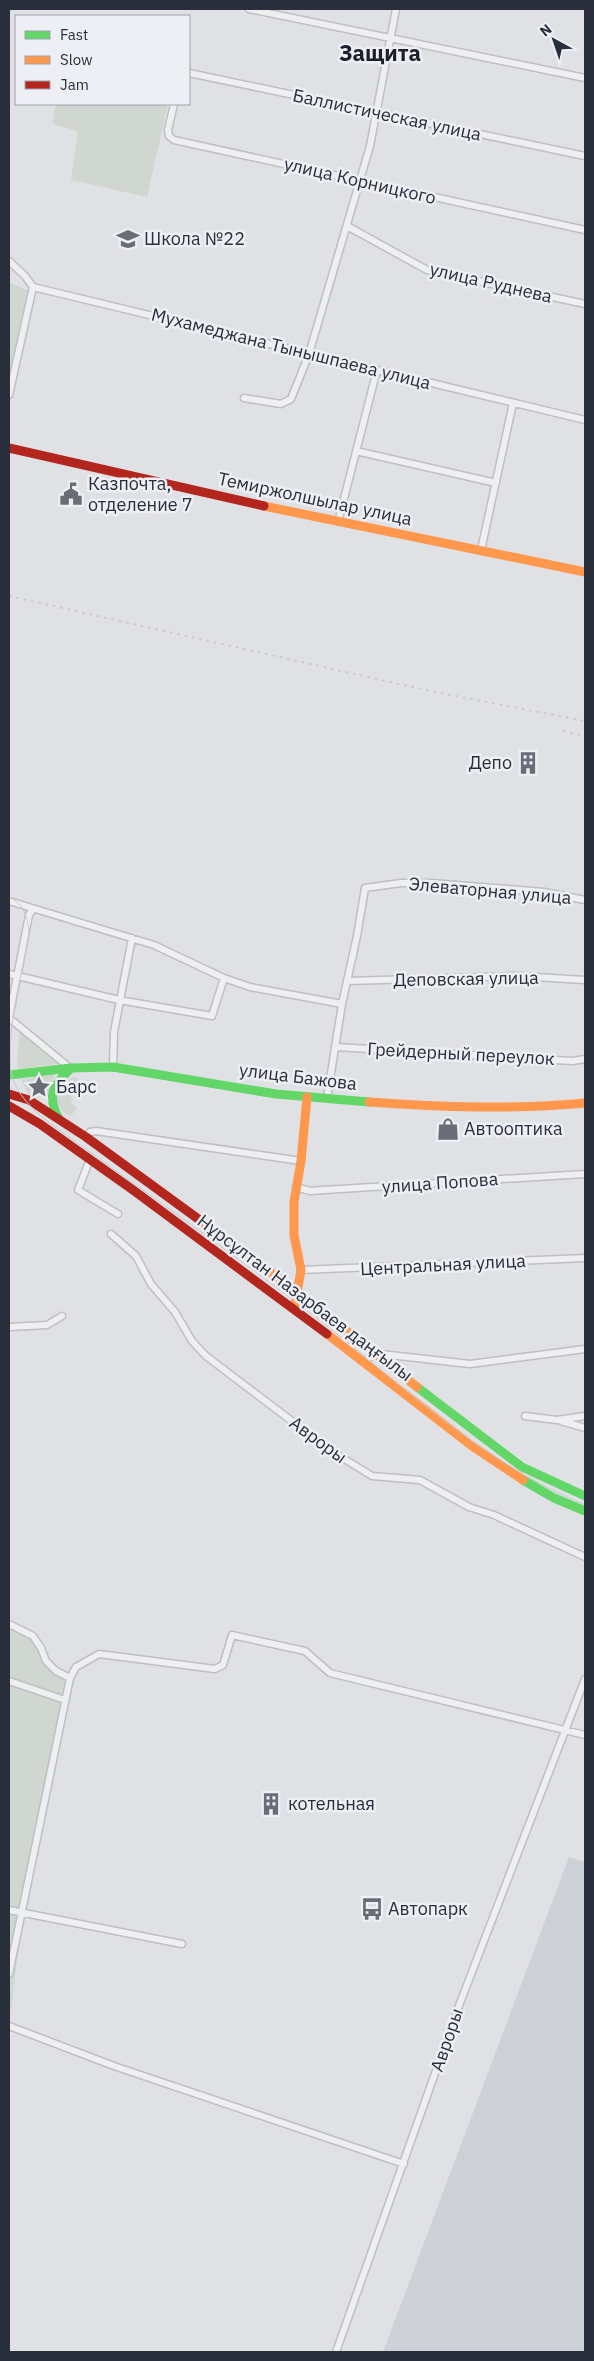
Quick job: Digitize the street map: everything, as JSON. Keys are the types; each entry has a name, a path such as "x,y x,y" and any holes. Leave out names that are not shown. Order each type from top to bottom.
{"main road":[{"name":"Темиржолшылар улица","path":"9,448 338,522 585,572"},
{"name":"улица Бажова","path":"9,1074 71,1068 114,1067 269,1093 436,1107 552,1106 585,1103"},
{"path":"59,1119 52,1104 53,1093 56,1084 71,1068"},
{"name":"Нұрсұлтан Назарбаев даңғылы","path":"9,1094 29,1100 86,1137 298,1293 372,1353 522,1467 585,1496"},
{"path":"294,1309 301,1270 294,1235 296,1187 301,1161 307,1097"},
{"name":"Нұрсұлтан Назарбаев даңғылы","path":"9,1106 90,1159 366,1363 472,1446 515,1476 554,1498 585,1511"}],"street":[{"path":"249,9 585,78"},
{"path":"244,398 281,404 291,399 309,354 370,146 396,9"},
{"name":"Баллистическая улица","path":"190,73 585,156"},
{"name":"улица Корницкого","path":"174,105 168,130 169,136 174,140 585,230"},
{"name":"улица Руднева","path":"347,226 426,270 585,304"},
{"path":"9,261 25,276 32,287 9,395"},
{"name":"Мухамеджана Тынышпаева улица","path":"32,287 585,420"},
{"path":"338,522 377,370"},
{"path":"481,550 513,403"},
{"path":"356,451 496,483"},
{"name":"Элеваторная улица","path":"347,981 365,888 402,883 431,883 544,892 585,900"},
{"path":"9,901 154,945 224,978 250,987 342,1004"},
{"path":"32,909 29,915 9,1019 71,1068"},
{"path":"114,1067 114,1032 132,938"},
{"path":"9,974 120,1000 212,1016 224,978"},
{"name":"Деповская улица","path":"347,981 519,976 585,980"},
{"path":"327,1098 347,981"},
{"name":"Грейдерный переулок","path":"336,1047 573,1061 585,1059"},
{"path":"86,1137 90,1132 96,1131 301,1161"},
{"path":"90,1159 78,1190 118,1214"},
{"name":"улица Попова","path":"296,1187 324,1190 585,1174"},
{"name":"Авроры","path":"111,1234 136,1256 151,1284 175,1312 192,1341 206,1356 330,1450 372,1476 420,1480 469,1506 585,1557"},
{"name":"Центральная улица","path":"301,1270 585,1258"},
{"path":"9,1327 47,1325 62,1316"},
{"path":"366,1363 372,1353 470,1364 585,1349"},
{"path":"525,1416 557,1420 585,1428"},
{"path":"557,1420 585,1416"},
{"path":"9,1624 33,1636 41,1648 46,1661 56,1671 70,1678"},
{"path":"9,1974 70,1678 76,1667 99,1654 215,1669 223,1665 232,1635 304,1652 330,1672 585,1735"},
{"name":"Авроры","path":"336,2352 460,2002 585,1679"},
{"path":"9,1681 65,1700"},
{"path":"9,1910 182,1944"},
{"path":"9,2026 114,2066 404,2164"}],"shaded area":[{"path":"56,105 168,105 147,197 71,180 78,131 52,124"},
{"path":"9,282 29,291 9,375"},
{"path":"20,1028 65,1063 19,1069 17,1066"},
{"path":"55,1073 47,1099 29,1094 21,1080"},
{"path":"75,1077 79,1079 78,1087 74,1087 71,1103 77,1108 71,1116 60,1108 56,1095 61,1085"},
{"path":"9,1624 33,1636 46,1661 70,1678 23,1913 9,2027"},
{"path":"569,1857 585,1862 585,2352 383,2352"}],"tram line":[{"path":"9,897 19,904 25,913 29,934 11,1030 11,1068 17,1089 32,1107 55,1127 296,1302 471,1440 507,1465 545,1487 585,1505"}],"railway":[{"path":"9,596 435,692 585,721"},
{"path":"563,731 585,736"}],"traffic: fast":[{"path":"9,1075 71,1068 113,1067 276,1094 369,1102"},
{"path":"59,1119 53,1103 53,1091 71,1068"},
{"path":"417,1387 522,1467 585,1496"},
{"path":"523,1480 554,1498 585,1511"}],"traffic: slow":[{"path":"264,506 585,572"},
{"path":"294,1309 301,1270 294,1235 294,1202 301,1161 307,1097"},
{"path":"369,1102 477,1107 585,1103"},
{"path":"201,1221 299,1293 417,1387"},
{"path":"327,1334 472,1446 523,1480"}],"traffic: jam":[{"path":"9,448 264,506"},
{"path":"9,1094 29,1100 86,1137 201,1221"},
{"path":"9,1106 40,1124 133,1190 327,1334"}],"place":[{"name":"Школа №22","path":"128,239"},
{"name":"Казпочта, отделение 7","path":"71,494"},
{"name":"Депо","path":"528,763"},
{"name":"Барс","path":"39,1087"},
{"name":"Автооптика","path":"448,1129"},
{"name":"котельная","path":"271,1804"},
{"name":"Автопарк","path":"372,1909"}],"district":[{"name":"Защита","path":"380,53"}]}
